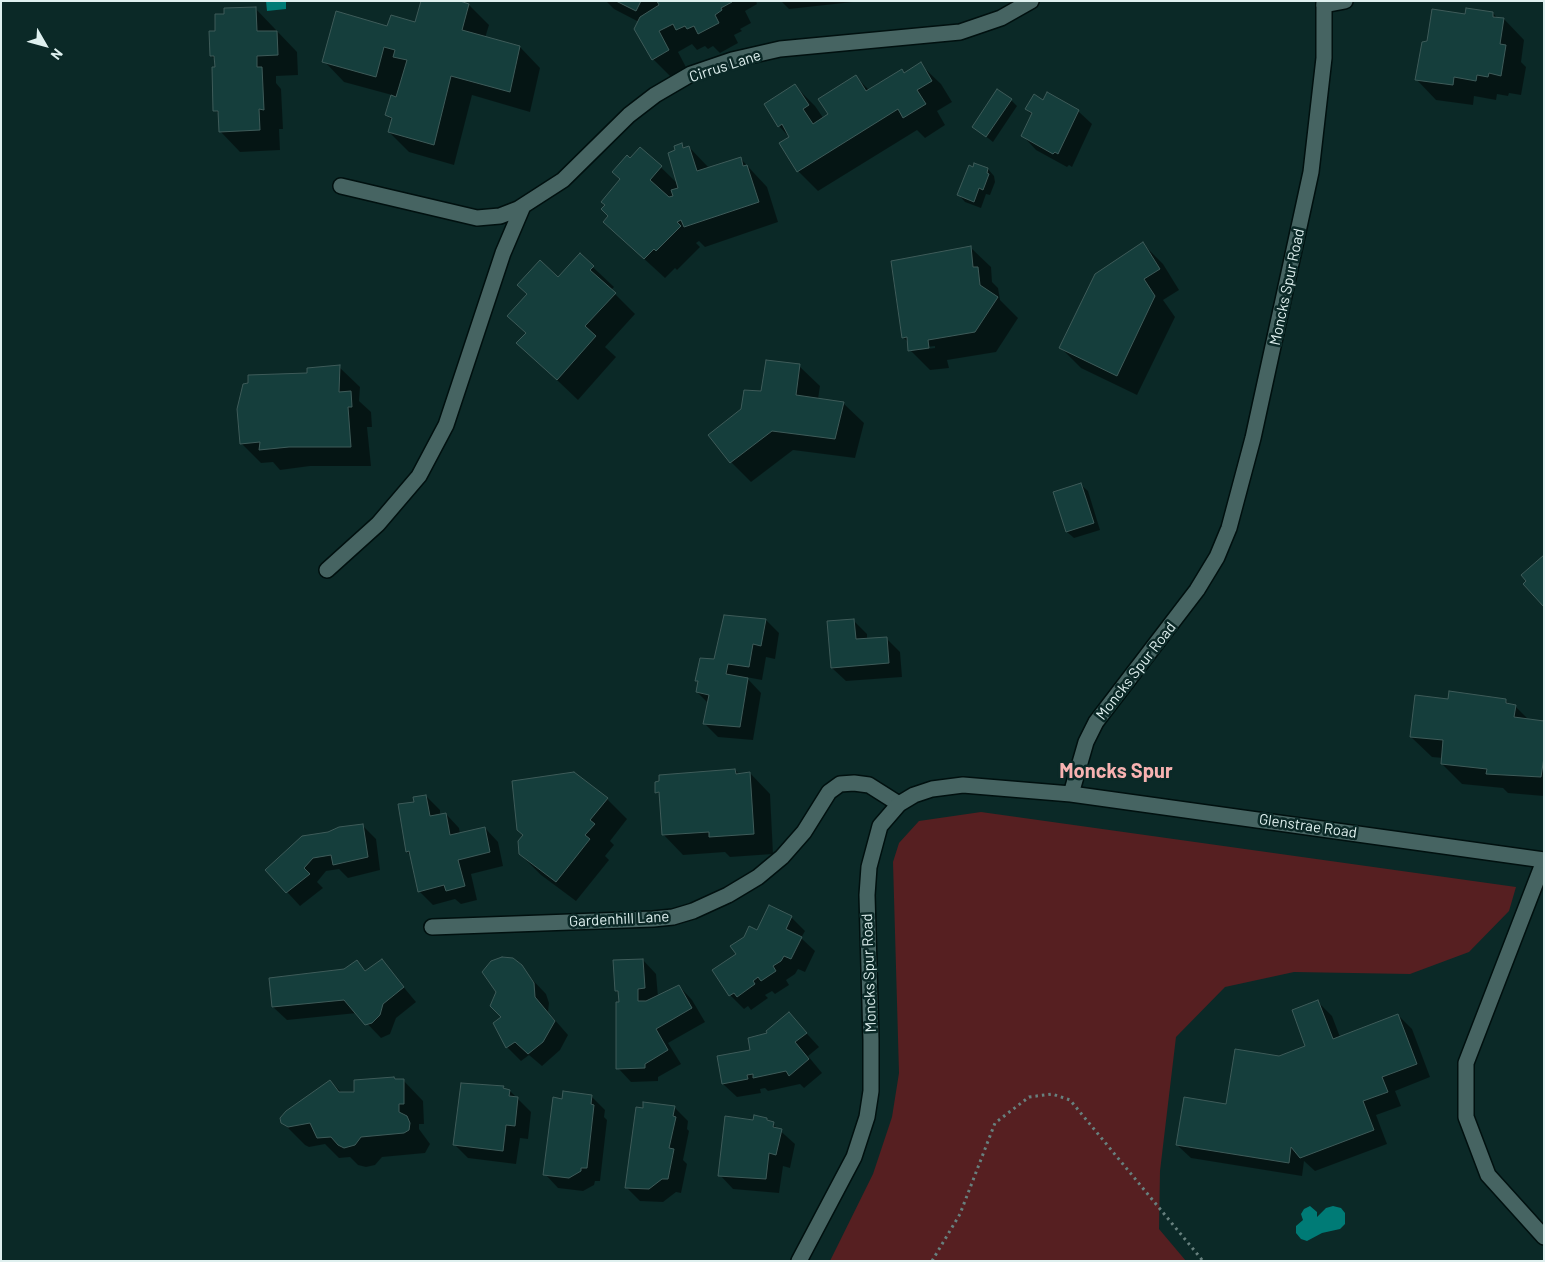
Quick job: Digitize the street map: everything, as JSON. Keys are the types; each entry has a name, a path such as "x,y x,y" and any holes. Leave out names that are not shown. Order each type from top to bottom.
{"street":[{"name":"Cirrus Lane","path":"341,186 477,218 500,216 523,206 563,180 629,114 655,95 691,74 732,60 780,49 960,32 1001,18 1031,1"},
{"path":"1324,3 1345,1"},
{"name":"Moncks Spur Road","path":"800,1261 854,1157 867,1117 871,1091 872,1040 867,895 869,866 880,826 899,804 914,795 932,789 963,785 1071,794 1086,742 1096,722 1197,590 1217,557 1229,528 1253,438 1311,172 1324,58 1324,3"},
{"path":"327,570 378,524 419,476 433,451 446,425 503,252 523,206"},
{"name":"Gardenhill Lane","path":"432,927 673,917 693,911 728,895 758,877 782,856 804,832 829,792 840,784 869,785 899,804"},
{"name":"Glenstrae Road","path":"1071,794 1544,861"},
{"path":"1544,861 1466,1063 1466,1117 1488,1175 1544,1237"}],"path":[{"path":"932,1261 960,1214 995,1123 1029,1098 1052,1094 1070,1100 1203,1261"}],"shaded area":[{"path":"981,812 1516,887 1509,911 1469,952 1410,974 1294,972 1225,987 1176,1037 1160,1171 1159,1229 1186,1261 830,1261 873,1174 892,1117 899,1073 893,862 899,843 919,821"}],"water":[{"path":"266,1 286,1 286,9 267,11"},
{"path":"1310,1206 1317,1212 1317,1217 1326,1208 1333,1206 1341,1208 1345,1213 1345,1224 1340,1229 1322,1233 1307,1241 1301,1239 1296,1233 1296,1226 1303,1220 1301,1214 1304,1209"}],"building":[{"path":"421,1 460,1 469,4 462,30 520,46 510,92 451,76 434,145 388,132 392,118 385,115 391,95 396,97 407,60 393,57 395,50 384,47 376,77 322,62 336,11 387,26 391,15 415,22"},
{"path":"616,1 641,1 636,11"},
{"path":"657,1 732,2 721,8 722,10 715,15 719,23 698,34 694,26 687,29 685,26 676,30 673,24 659,31 669,50 652,60 634,29 640,17 659,5"},
{"path":"256,7 257,31 277,31 278,55 257,56 257,67 262,67 264,110 259,109 260,130 219,132 218,111 213,111 212,67 215,67 214,56 210,56 209,31 215,31 215,14 224,14 224,8"},
{"path":"1466,8 1493,12 1493,17 1504,18 1500,44 1506,45 1501,76 1489,73 1488,77 1477,75 1476,81 1454,77 1453,85 1415,80 1422,42 1427,41 1432,9 1465,14"},
{"path":"921,62 932,81 917,90 926,104 903,118 898,109 797,172 779,143 789,137 782,124 778,127 764,104 795,84 809,105 803,109 813,124 828,114 818,99 856,75 866,91 902,69 904,73"},
{"path":"997,89 1012,99 986,137 972,127"},
{"path":"1047,92 1079,110 1058,154 1055,152 1053,154 1021,136 1032,113 1025,109 1034,94 1043,100"},
{"path":"682,143 683,148 689,146 697,171 741,157 743,166 747,165 759,202 684,227 681,220 677,222 681,226 656,251 654,249 644,259 603,222 608,216 601,209 605,205 601,202 620,179 612,172 627,155 630,158 640,147 662,166 650,180 669,197 673,196 671,190 678,188 668,153 675,150 674,146"},
{"path":"974,163 988,168 987,173 989,174 983,190 979,188 974,202 957,195 969,165 973,167"},
{"path":"1143,242 1160,269 1144,279 1155,296 1117,376 1059,348 1095,274"},
{"path":"971,246 973,267 978,267 980,285 998,297 975,332 928,340 929,348 908,351 907,337 902,338 891,261"},
{"path":"580,253 594,266 590,270 616,293 585,326 596,336 557,380 516,343 526,333 507,316 527,294 517,285 540,260 558,277"},
{"path":"766,360 800,364 796,395 844,402 835,439 772,431 730,463 708,435 741,409 744,390 761,391"},
{"path":"340,365 339,392 351,391 352,407 348,407 351,447 289,447 259,450 260,442 240,444 237,409 243,384 248,383 248,375 307,373 307,368"},
{"path":"1081,483 1094,523 1066,532 1053,492"},
{"path":"1544,555 1544,607 1523,584 1526,581 1521,575"},
{"path":"724,615 766,619 761,646 753,644 749,667 728,664 726,674 748,678 740,727 703,724 709,695 696,692 698,681 695,681 700,658 714,659"},
{"path":"854,619 856,639 887,637 889,663 831,668 827,621"},
{"path":"1449,691 1506,699 1506,703 1516,705 1514,717 1544,721 1544,757 1541,777 1486,774 1487,769 1441,764 1443,740 1410,737 1415,695 1448,699"},
{"path":"735,769 736,774 750,772 754,834 709,837 709,832 662,835 659,792 655,793 655,782 659,781 659,775"},
{"path":"574,772 608,798 590,820 595,824 585,835 590,839 556,882 519,854 518,841 523,835 517,830 512,781"},
{"path":"426,795 430,816 446,813 450,835 485,827 490,852 458,860 465,886 446,891 444,885 418,892 409,851 406,852 398,804 414,802 413,797"},
{"path":"363,824 368,857 333,865 331,855 313,858 304,868 310,874 286,893 265,870 302,836 328,832 339,827"},
{"path":"769,905 792,916 786,929 802,937 791,959 784,956 781,961 773,966 776,971 761,981 758,977 753,981 755,984 737,997 734,993 729,996 712,970 736,954 730,946 744,937 749,926 757,930"},
{"path":"502,957 513,958 522,965 534,983 535,997 555,1021 543,1042 528,1054 515,1042 506,1048 493,1023 501,1017 490,1006 496,992 482,972 491,961"},
{"path":"382,959 404,987 383,1004 380,1015 372,1023 365,1025 344,1000 272,1007 269,978 344,969 357,960 365,971"},
{"path":"643,959 645,988 638,989 638,1001 646,1001 679,985 692,1008 656,1029 668,1050 645,1064 645,1068 616,1069 616,1002 619,1002 618,991 615,991 613,960"},
{"path":"1318,1000 1333,1039 1398,1014 1417,1064 1382,1077 1388,1092 1363,1101 1374,1130 1300,1158 1291,1147 1289,1163 1176,1145 1184,1097 1226,1104 1235,1049 1279,1056 1305,1046 1292,1010"},
{"path":"789,1012 807,1033 795,1042 809,1059 789,1076 786,1071 753,1078 753,1074 747,1075 748,1079 722,1084 717,1056 750,1050 748,1038 767,1033 766,1031"},
{"path":"394,1077 395,1079 404,1079 404,1104 399,1104 399,1112 407,1116 410,1123 409,1130 404,1133 361,1137 355,1145 344,1148 338,1145 331,1137 317,1138 310,1123 288,1127 281,1123 280,1118 286,1111 330,1080 339,1092 354,1092 354,1080"},
{"path":"461,1083 504,1086 503,1088 510,1090 509,1096 518,1097 515,1126 506,1125 503,1151 453,1145"},
{"path":"563,1091 592,1095 591,1104 594,1105 587,1168 581,1168 581,1171 569,1178 543,1175 553,1097 562,1099"},
{"path":"643,1102 675,1106 673,1116 676,1117 669,1148 674,1149 668,1179 662,1179 649,1189 625,1188 636,1107 643,1108"},
{"path":"754,1115 767,1118 767,1120 774,1122 773,1127 782,1129 776,1155 769,1153 766,1179 718,1176 725,1116 753,1120"}],"district":[{"name":"Moncks Spur","path":"1116,771"}]}
